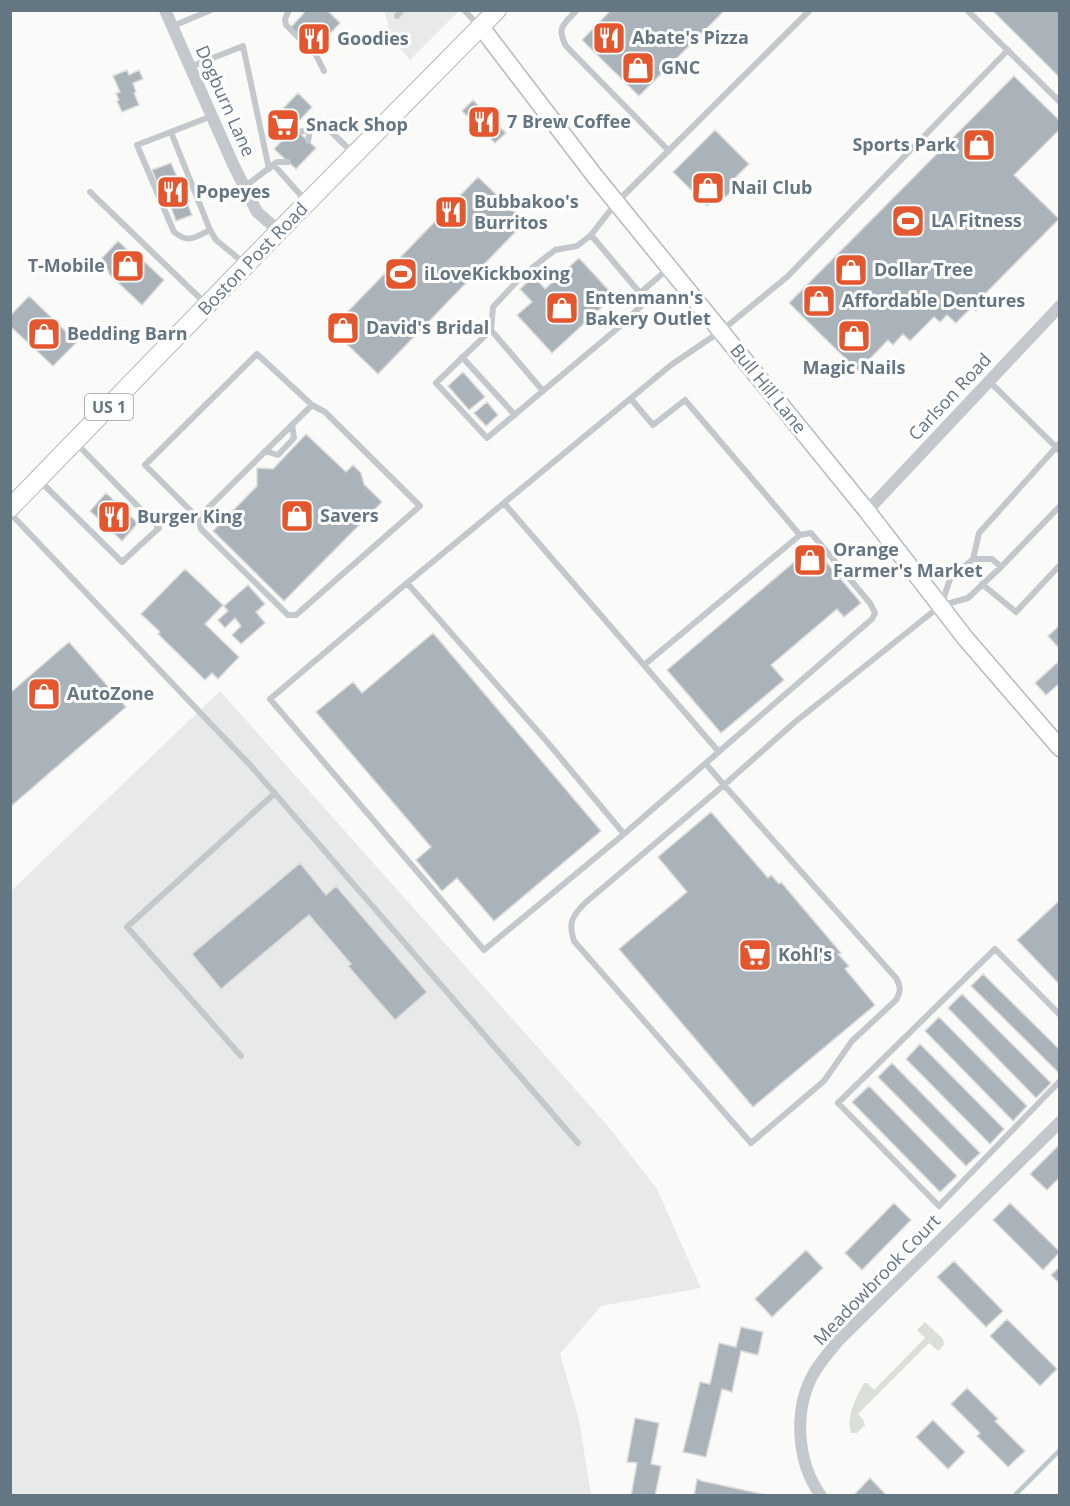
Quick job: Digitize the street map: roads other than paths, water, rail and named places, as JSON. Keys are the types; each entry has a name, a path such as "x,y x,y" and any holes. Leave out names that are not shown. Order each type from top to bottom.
{"main road":[{"name":"Boston Post Road","path":"10,508 497,10"},
{"name":"Bull Hill Lane","path":"481,27 616,203 867,511 940,606 1059,748"}],"street":[{"name":"Dogburn Lane","path":"165,10 244,187 257,212 279,231"},
{"name":"Carlson Road","path":"867,511 1059,306"},
{"name":"Meadowbrook Court","path":"821,1496 809,1476 801,1443 800,1426 807,1389 815,1371 838,1341 1059,1122"}],"lane":[{"path":"172,27 211,10"},
{"path":"289,10 285,19 286,25 316,55 324,71"},
{"path":"464,10 481,27"},
{"path":"577,10 562,26 561,36 566,46 669,151"},
{"path":"967,10 1059,102"},
{"path":"532,268 555,250 577,246 591,234 616,203 808,11"},
{"path":"190,67 243,46 273,165 308,203"},
{"path":"644,665 800,534 811,533 870,603 874,613 872,619 706,764 484,950 270,699 671,365 721,331 787,278 1008,50"},
{"path":"210,230 191,239 182,238 174,232 136,146 212,116"},
{"path":"298,132 310,130 320,121 356,155"},
{"path":"308,141 310,130"},
{"path":"171,132 210,230 216,240 247,265"},
{"path":"273,165 278,152"},
{"path":"244,187 273,165 288,162"},
{"path":"90,192 208,305"},
{"path":"522,276 493,307 490,330 436,383 487,438 641,306 640,293 591,234"},
{"path":"640,293 669,267"},
{"path":"490,330 543,391"},
{"path":"257,354 312,405 325,412 420,506 296,615 288,615 201,529 198,518 145,465 257,354"},
{"path":"462,357 515,415"},
{"path":"940,606 950,579 973,559 979,533 1058,447 989,381"},
{"path":"631,399 653,425 685,400 800,534"},
{"path":"198,518 312,405"},
{"path":"265,451 278,455 294,438 292,425"},
{"path":"38,479 123,562 159,528 75,442"},
{"path":"504,503 719,752"},
{"path":"706,764 724,784 896,978 901,987 896,1000 852,1041 824,1081 751,1143 573,941 570,927 572,916 585,903 724,784 795,722 940,606 968,598 1059,506"},
{"path":"10,513 275,793 579,1143"},
{"path":"973,559 992,559 1001,567"},
{"path":"982,584 1016,612 1059,565"},
{"path":"407,583 549,744 624,834"},
{"path":"241,1056 127,927 275,793"},
{"path":"1059,1015 995,950 838,1103 939,1206 1059,1081"}],"waterway":[{"path":"1014,1496 1060,1450"}],"place":[{"name":"Abate's Pizza","path":"609,38"},
{"name":"Goodies","path":"314,39"},
{"name":"GNC","path":"638,68"},
{"name":"7 Brew Coffee","path":"484,122"},
{"name":"Snack Shop","path":"283,125"},
{"name":"Sports Park","path":"979,145"},
{"name":"Nail Club","path":"708,188"},
{"name":"Popeyes","path":"173,192"},
{"name":"Bubbakoo's Burritos","path":"451,212"},
{"name":"LA Fitness","path":"908,221"},
{"name":"T-Mobile","path":"128,266"},
{"name":"Dollar Tree","path":"851,270"},
{"name":"iLoveKickboxing","path":"401,274"},
{"name":"Affordable Dentures","path":"819,301"},
{"name":"Entenmann's Bakery Outlet","path":"562,308"},
{"name":"David's Bridal","path":"343,328"},
{"name":"Bedding Barn","path":"44,334"},
{"name":"Magic Nails","path":"854,336"},
{"name":"Savers","path":"297,516"},
{"name":"Burger King","path":"114,517"},
{"name":"Orange Farmer's Market","path":"810,560"},
{"name":"AutoZone","path":"44,694"},
{"name":"Kohl's","path":"755,955"}]}
